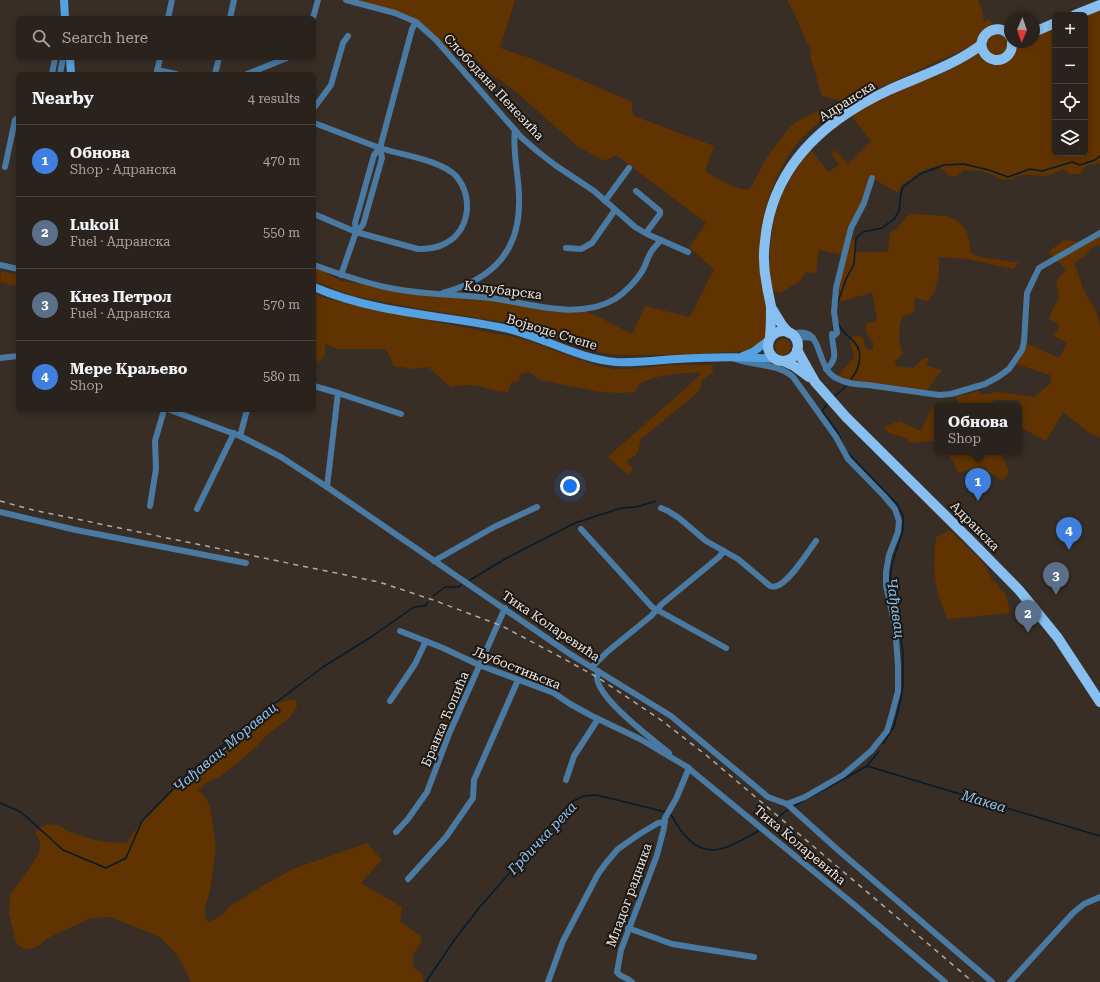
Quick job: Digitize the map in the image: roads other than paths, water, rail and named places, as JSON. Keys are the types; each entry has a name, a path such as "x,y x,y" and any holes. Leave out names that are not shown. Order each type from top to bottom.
{"main road":[{"path":"1082,12 1100,5"},
{"path":"1040,29 1052,24"},
{"path":"1004,32 1000,29 990,30 983,38 981,45 983,52 994,60 1001,59 1008,55 1010,48"},
{"name":"Адранска","path":"770,339 770,306 764,269 767,227 775,197 793,164 822,132 852,110 890,90 953,62 981,45"},
{"name":"Адранска","path":"953,62 987,56"},
{"name":"Адранска","path":"770,306 794,340 815,382 827,397 1019,590 1058,638 1100,702"},
{"path":"779,332 794,340 795,355 791,359 778,360 770,354 768,349 770,339 779,332"},
{"name":"Адранска","path":"778,360 800,370 815,382"}],"street":[{"path":"64,0 66,16"},
{"path":"168,16 172,0"},
{"path":"230,16 234,0"},
{"path":"314,16 318,0"},
{"name":"Слободана Пенезића","path":"346,0 395,13 416,22 436,40 526,141 549,160 594,191 635,227 688,252"},
{"path":"341,275 356,232 363,225 382,158 380,148 412,29 416,22"},
{"path":"316,105 331,85 343,43 348,36"},
{"path":"52,72 55,60"},
{"path":"60,72 63,60"},
{"path":"70,60 71,72"},
{"path":"157,72 160,60"},
{"path":"216,72 218,60"},
{"path":"252,72 282,60"},
{"path":"5,167 16,119"},
{"path":"316,124 380,148 437,164 449,170 460,181 466,194 468,209 464,222 458,233 450,241 435,248 427,249 418,249 356,232 316,215"},
{"path":"438,294 458,288 494,269 504,256 515,235 519,214 520,197 514,140 515,130"},
{"path":"605,201 629,168"},
{"path":"826,369 832,365 835,357 832,334 835,335 837,333 834,300 843,259 851,228 864,203 872,178"},
{"path":"636,191 660,211 660,214 646,233"},
{"path":"566,248 582,249 592,243 615,210"},
{"path":"794,340 806,333 811,335 826,369 835,378 853,384 939,395 951,394 985,384 998,378 1009,369 1022,350 1024,342 1027,293 1039,268 1100,233"},
{"name":"Колубарска","path":"316,266 341,275 390,288 488,298 562,309 582,310 598,306 615,299 630,286 643,270 651,252 661,240"},
{"path":"0,265 16,269"},
{"name":"Војводе Степе","path":"316,288 338,296 382,308 517,331 583,354 609,361 639,362 736,358 778,360"},
{"name":"Војводе Степе","path":"736,358 753,352 770,339"},
{"path":"0,358 16,356"},
{"path":"736,358 743,362 778,368 793,377 836,437 848,459 895,509 899,521 898,532 889,555 886,572 886,585 894,626 898,666 898,691 887,731 871,751 843,775 788,805"},
{"path":"316,387 401,414"},
{"path":"327,487 338,393"},
{"path":"150,506 156,469 155,441 163,412"},
{"name":"Тика Коларевића","path":"176,412 234,433 281,457 570,654 598,671 597,678 599,685 613,705 945,982"},
{"path":"240,436 246,412"},
{"path":"197,509 234,433"},
{"path":"434,561 494,526 536,507"},
{"path":"661,508 668,511 706,541 738,559 770,586 776,587 781,584 816,541"},
{"path":"0,512 76,530 246,563"},
{"path":"581,529 656,610 726,648"},
{"path":"592,667 607,652 642,624 662,604 719,557 724,551"},
{"name":"Бранка Ћопића","path":"396,832 408,819 427,792 449,734 504,608"},
{"name":"Љубостињска","path":"400,631 443,648 479,665 554,693 570,704 640,739 689,768"},
{"path":"390,701 415,664 426,641"},
{"path":"598,671 670,716 768,797 788,805 838,850 992,982"},
{"path":"408,879 446,837 473,798 474,780 518,680"},
{"path":"566,780 574,756 598,719"},
{"name":"Младог радника","path":"632,982 629,979 620,976 617,972 619,956 628,928 657,855 668,812 689,768"},
{"path":"548,982 563,941 598,874 618,849 658,823 665,822"},
{"path":"1010,982 1073,913 1084,904 1100,896"},
{"path":"628,928 672,944 754,957"}],"waterway":[{"name":"Чађавац","path":"838,302 846,279 854,264 856,238 863,232 882,228 894,219 899,211 903,187 920,174 944,165 964,164 989,170 1008,177 1030,169 1042,171 1072,162 1080,165 1095,160 1100,156"},
{"name":"Чађавац","path":"839,324 842,330 858,347 860,357 858,367 851,379"},
{"name":"Чађавац","path":"833,398 845,387"},
{"name":"Чађавац","path":"828,403 822,411 838,433 842,442"},
{"name":"Чађавац","path":"847,452 897,504 903,516 903,530 892,564 890,580 899,623 903,653 903,684 894,726 883,744"},
{"name":"Чађавац-Моравац","path":"470,580 505,559 575,523 621,508 636,507 656,501"},
{"name":"Чађавац-Моравац","path":"433,596 445,587 458,587 461,585"},
{"name":"Чађавац-Моравац","path":"0,803 21,812 63,850 106,868 126,858 142,821 189,773 258,716 323,667 371,637 414,607 425,606 428,602"},
{"name":"Грдичка река","path":"792,807 867,766 879,751"},
{"name":"Маква","path":"867,766 1100,836"},
{"name":"Грдичка река","path":"426,982 455,939 479,908 571,802 584,796 596,795 666,812"},
{"name":"Грдичка река","path":"767,826 789,809"},
{"name":"Грдичка река","path":"670,814 689,840 698,846 707,849 717,850 726,847 737,843 758,831"}],"railway":[{"path":"0,501 33,510 379,582 436,601 502,626 597,677 661,720 706,755 973,982"}],"place":[{"name":"Обнова","path":"978,501"},
{"name":"Мере Краљево","path":"1069,550"},
{"name":"Кнез Петрол","path":"1056,595"},
{"name":"Lukoil","path":"1028,633"}]}
